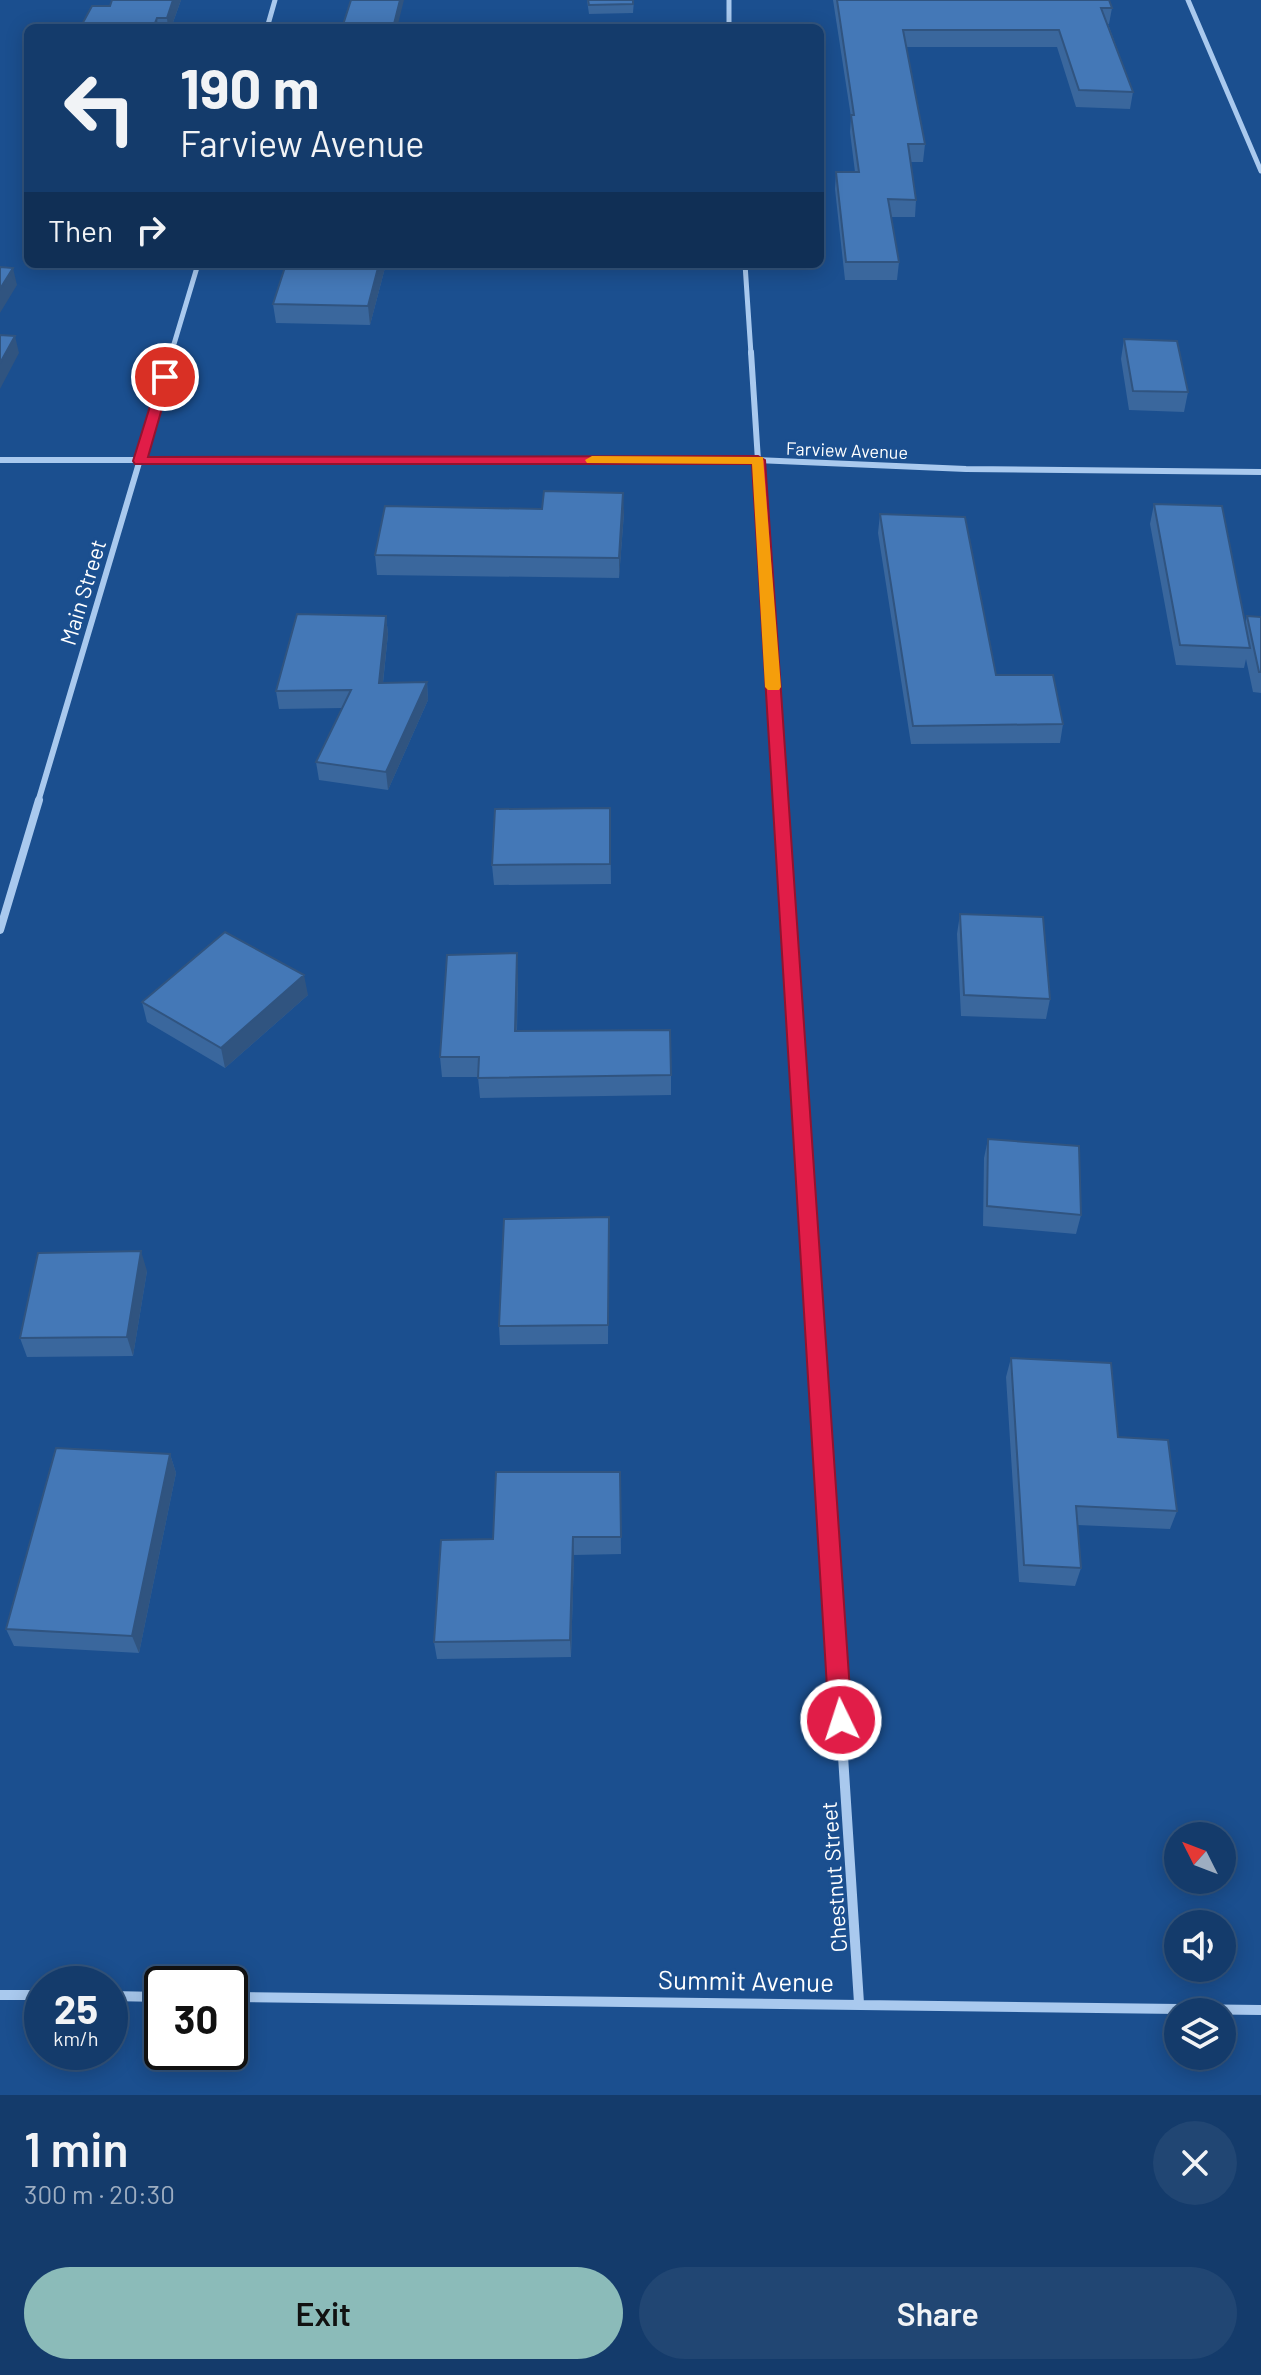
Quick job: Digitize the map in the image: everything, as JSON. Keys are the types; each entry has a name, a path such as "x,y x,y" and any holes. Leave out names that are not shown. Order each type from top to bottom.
{"street":[{"path":"268,24 275,0"},
{"path":"729,0 729,24"},
{"path":"1188,0 1261,171"},
{"name":"Main Street","path":"0,930 197,268"},
{"name":"Chestnut Street","path":"745,268 859,2003"},
{"name":"Farview Avenue","path":"0,460 758,460 966,469 1261,472"},
{"path":"0,1995 24,1995"},
{"name":"Summit Avenue","path":"248,1997 1261,2010"}],"building":[{"path":"112,0 173,0 167,18 157,18 155,24 82,24 92,6 110,6"},
{"path":"351,0 400,0 394,24 343,24"},
{"path":"588,0 633,0 633,4 589,5"},
{"path":"837,0 1109,0 1112,8 1101,8 1133,92 1079,90 1059,30 903,30 925,144 908,144 916,200 888,199 899,262 846,262 836,172 859,172"},
{"path":"0,267 13,268 0,289"},
{"path":"285,268 378,268 368,306 273,304"},
{"path":"0,335 15,336 0,363"},
{"path":"1124,339 1177,341 1188,392 1133,391"},
{"path":"544,491 623,493 619,558 375,555 385,506 542,509"},
{"path":"1154,504 1222,506 1250,648 1180,645"},
{"path":"880,514 965,517 996,675 1053,675 1063,724 913,726"},
{"path":"297,614 386,616 379,683 427,682 386,772 316,762 351,690 276,691"},
{"path":"1247,616 1261,617 1261,672 1259,672"},
{"path":"610,808 610,864 492,865 495,809"},
{"path":"960,914 1043,917 1050,999 964,995"},
{"path":"225,932 304,975 221,1048 142,1002"},
{"path":"517,953 515,1031 670,1030 671,1075 478,1078 479,1057 440,1057 447,955"},
{"path":"988,1139 1079,1146 1081,1215 987,1206"},
{"path":"609,1217 608,1325 499,1326 504,1219"},
{"path":"141,1251 127,1337 20,1338 38,1253"},
{"path":"1011,1358 1111,1363 1118,1437 1168,1440 1177,1511 1076,1506 1081,1568 1024,1565"},
{"path":"56,1448 170,1454 132,1636 6,1629"},
{"path":"496,1472 620,1472 621,1537 573,1537 570,1640 434,1642 441,1540 493,1539"}],"slow traffic":[{"path":"592,460 758,460 773,687"}],"route":[{"path":"165,377 140,461 758,460 841,1720"}]}
